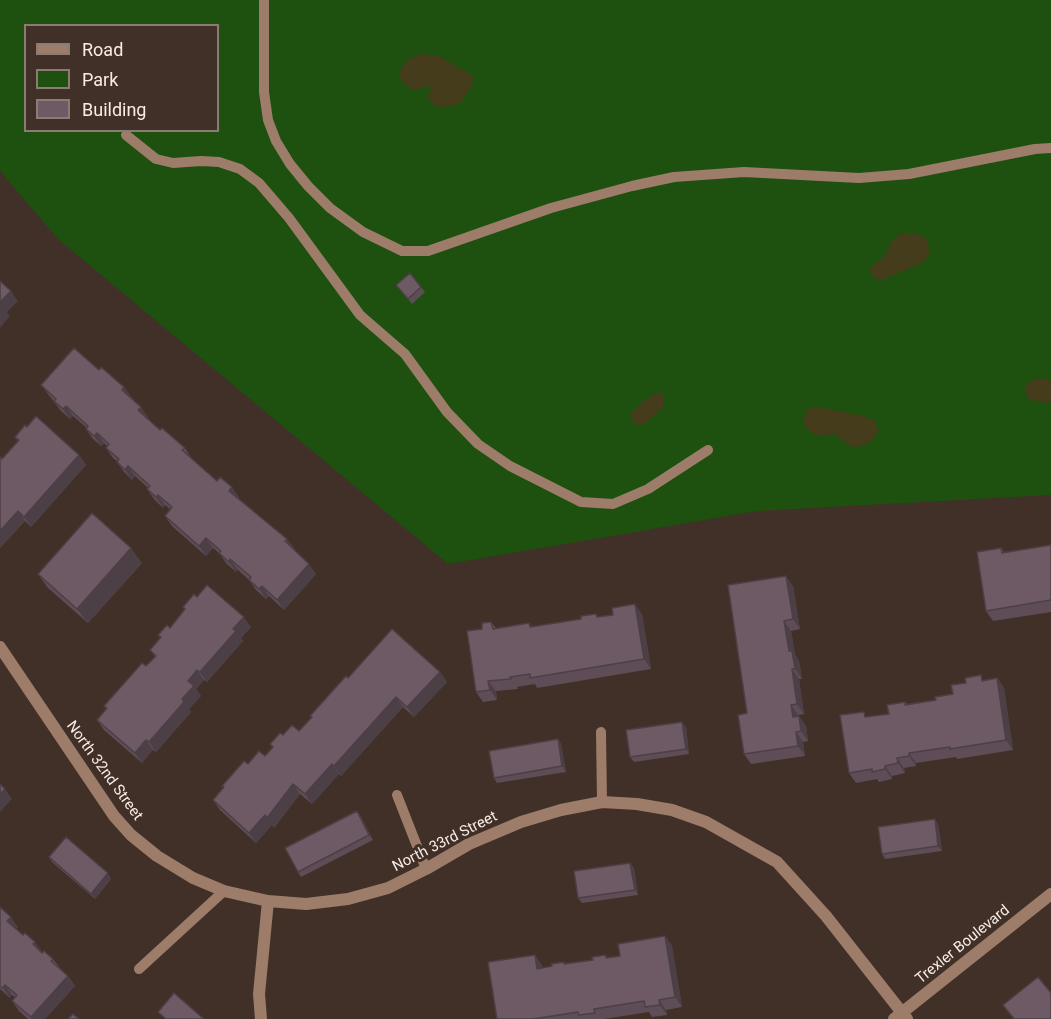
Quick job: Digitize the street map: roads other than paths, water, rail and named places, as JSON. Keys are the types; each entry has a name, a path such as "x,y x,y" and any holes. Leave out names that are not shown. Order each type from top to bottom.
{"street":[{"name":"North 32nd Street","path":"0,647 114,816 131,835 157,856 193,878 224,891 267,901"},
{"name":"North 33rd Street","path":"267,901 306,904 348,899 388,888 426,869 469,843 520,822 561,810 602,802 637,804 672,810 706,822 777,862 826,916 901,1017"},
{"name":"Trexler Boulevard","path":"901,1017 1051,894"},
{"path":"261,1019 260,994 267,901"}],"lane":[{"path":"264,0 264,92 268,120 276,141 290,164 330,208 363,232 402,251 428,251 551,208 611,191 674,177 744,172 822,177 909,174 1035,149 1051,148"},
{"path":"126,135 156,159 173,164 219,162 240,169 259,183 289,218 360,315 405,354 447,412 478,444 510,466 581,502 614,504 648,489 708,450"},
{"path":"602,732 602,802"},
{"path":"397,795 426,869"},
{"path":"139,969 224,891"}]}
